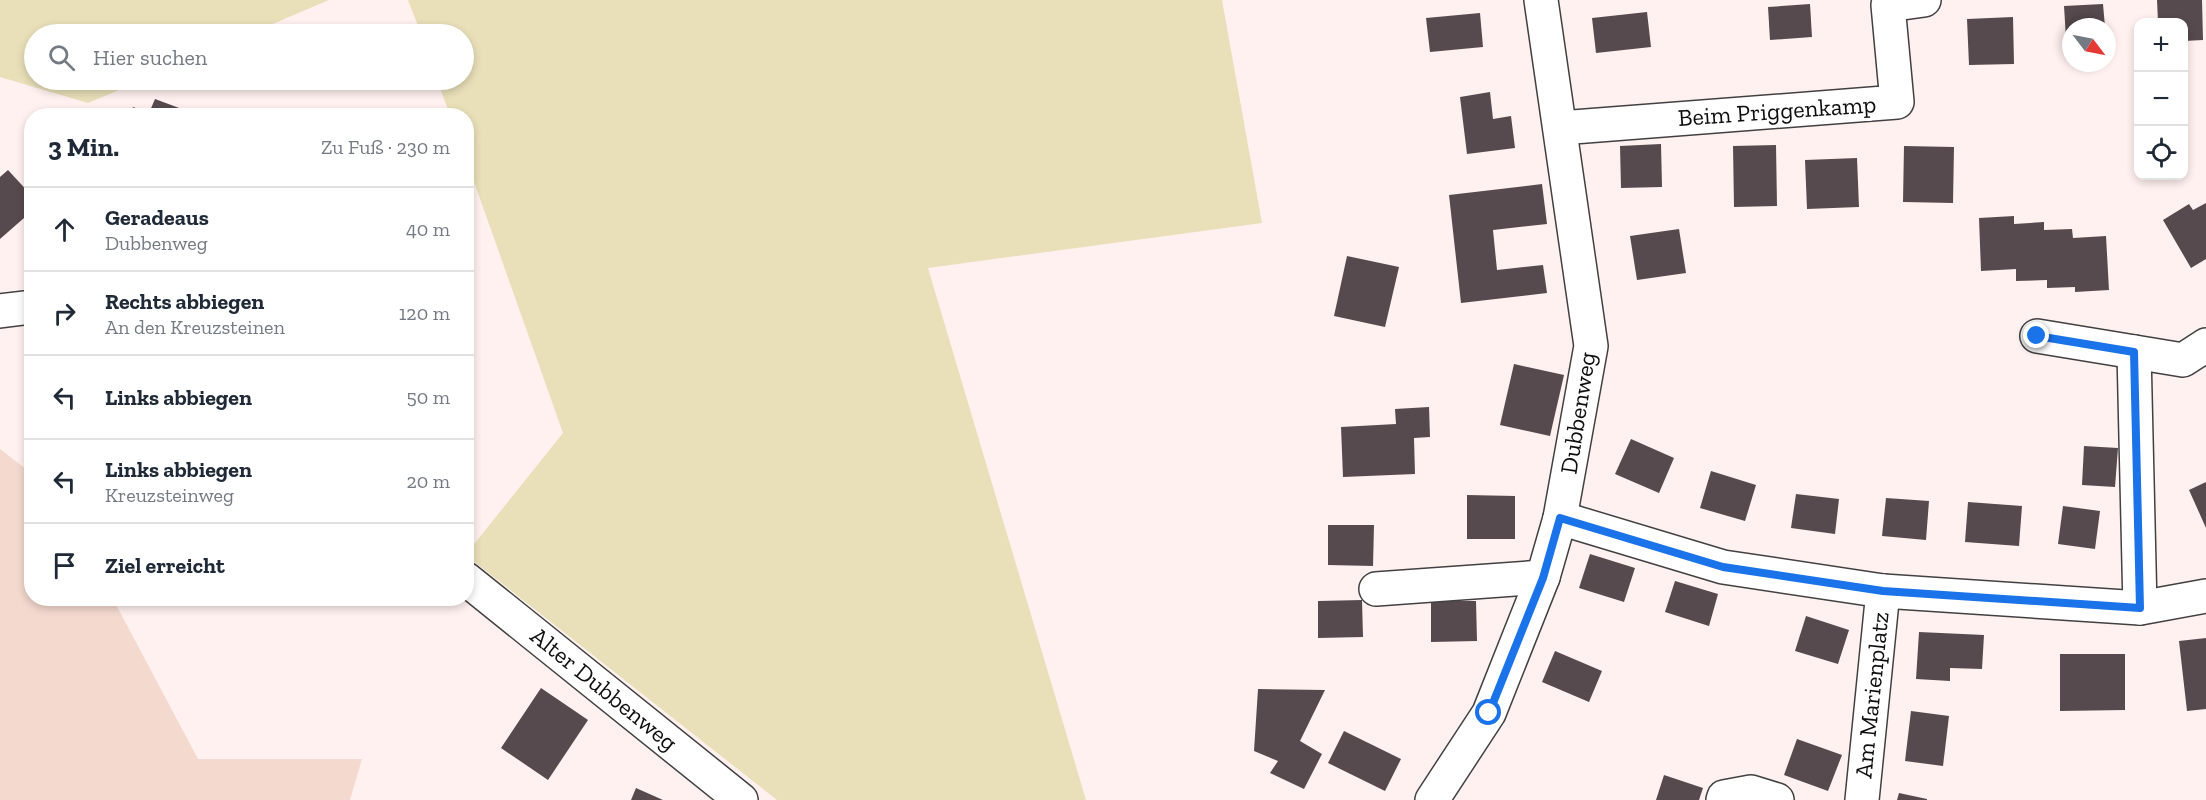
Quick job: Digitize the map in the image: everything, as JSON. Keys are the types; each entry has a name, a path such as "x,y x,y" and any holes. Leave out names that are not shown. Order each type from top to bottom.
{"street":[{"name":"Dubbenweg","path":"1432,800 1489,713 1543,578 1560,518 1591,346 1541,0"},
{"name":"Beim Priggenkamp","path":"1560,128 1897,102 1888,4 1924,0"},
{"path":"0,311 24,308"},
{"path":"2037,336 2183,360 2206,345"},
{"path":"2134,352 2140,608"},
{"path":"1560,518 1723,567 1883,591 2140,608 2206,596"},
{"path":"1376,589 1543,578"},
{"name":"Alter Dubbenweg","path":"474,585 741,800"},
{"name":"Am Marienplatz","path":"1862,800 1883,591"},
{"path":"1723,800 1724,797 1751,792 1777,800"}],"shaded area":[{"path":"0,0 329,0 273,24 24,24 24,84 0,77"},
{"path":"408,0 1222,0 1262,223 928,268 1086,800 777,800 474,562 474,544 563,433 474,182 474,108 447,108 441,90 474,90 474,24 417,24"},
{"path":"44,90 119,90 88,103"},
{"path":"0,449 24,468 24,606 117,606 198,759 362,759 350,800 0,800"}],"building":[{"path":"2157,0 2202,0 2203,40 2188,41 2188,18 2158,18"},
{"path":"1810,4 1812,37 1770,40 1768,7"},
{"path":"2103,4 2104,18 2065,18 2064,6"},
{"path":"1647,12 1651,47 1596,53 1592,18"},
{"path":"1480,13 1483,47 1430,52 1426,18"},
{"path":"2013,17 2014,64 1969,65 1967,19"},
{"path":"1490,92 1493,119 1511,116 1515,148 1467,154 1460,97"},
{"path":"155,99 179,108 151,108"},
{"path":"1661,144 1662,187 1621,188 1620,146"},
{"path":"1776,145 1777,206 1734,207 1733,146"},
{"path":"1904,146 1954,147 1953,203 1903,202"},
{"path":"1857,158 1859,207 1807,209 1805,160"},
{"path":"8,170 24,187 24,218 0,239 0,177"},
{"path":"1542,184 1547,224 1493,230 1497,270 1543,265 1547,293 1461,303 1449,195"},
{"path":"2206,203 2206,259 2191,268 2163,220 2189,204 2193,210"},
{"path":"2014,216 2014,224 2044,222 2044,230 2072,229 2073,238 2106,236 2109,290 2075,292 2075,287 2047,288 2047,280 2016,281 2016,269 1981,271 1979,218"},
{"path":"1679,229 1686,273 1637,280 1630,236"},
{"path":"1347,256 1399,267 1385,327 1334,316"},
{"path":"1514,364 1564,375 1550,436 1500,425"},
{"path":"1429,407 1430,437 1414,438 1415,474 1343,477 1341,427 1396,424 1395,409"},
{"path":"1631,439 1674,458 1659,493 1615,474"},
{"path":"2084,446 2118,448 2115,487 2082,485"},
{"path":"1711,471 1756,485 1745,521 1700,508"},
{"path":"2206,482 2206,528 2189,490"},
{"path":"1796,494 1839,499 1835,534 1791,528"},
{"path":"1467,495 1515,496 1515,539 1467,539"},
{"path":"1886,498 1929,501 1926,540 1882,536"},
{"path":"1968,502 2022,506 2019,546 1965,542"},
{"path":"2063,506 2100,511 2095,549 2058,544"},
{"path":"1328,525 1374,525 1373,566 1328,565"},
{"path":"1590,554 1635,568 1624,602 1579,588"},
{"path":"1675,581 1718,594 1709,626 1665,612"},
{"path":"1362,600 1363,637 1318,638 1318,601"},
{"path":"1431,601 1476,601 1477,641 1431,642"},
{"path":"1806,616 1849,630 1838,664 1795,651"},
{"path":"1919,632 1984,635 1982,669 1950,668 1950,681 1916,679"},
{"path":"2206,638 2206,709 2187,711 2179,641"},
{"path":"1555,651 1602,671 1589,702 1542,682"},
{"path":"2060,654 2125,654 2125,710 2060,711"},
{"path":"541,688 588,720 548,780 501,748"},
{"path":"1258,689 1325,690 1300,741 1322,754 1304,789 1270,773 1278,761 1254,751"},
{"path":"1911,711 1949,716 1943,766 1905,761"},
{"path":"1344,731 1401,759 1385,791 1328,763"},
{"path":"1797,739 1842,755 1828,791 1784,775"},
{"path":"1664,775 1703,788 1699,800 1656,800"},
{"path":"636,788 663,800 631,800"},
{"path":"1899,793 1927,799 1927,800 1897,800"}],"route":[{"path":"1489,713 1543,578 1560,518 1723,567 1883,591 2140,608 2134,352 2037,336"}]}
